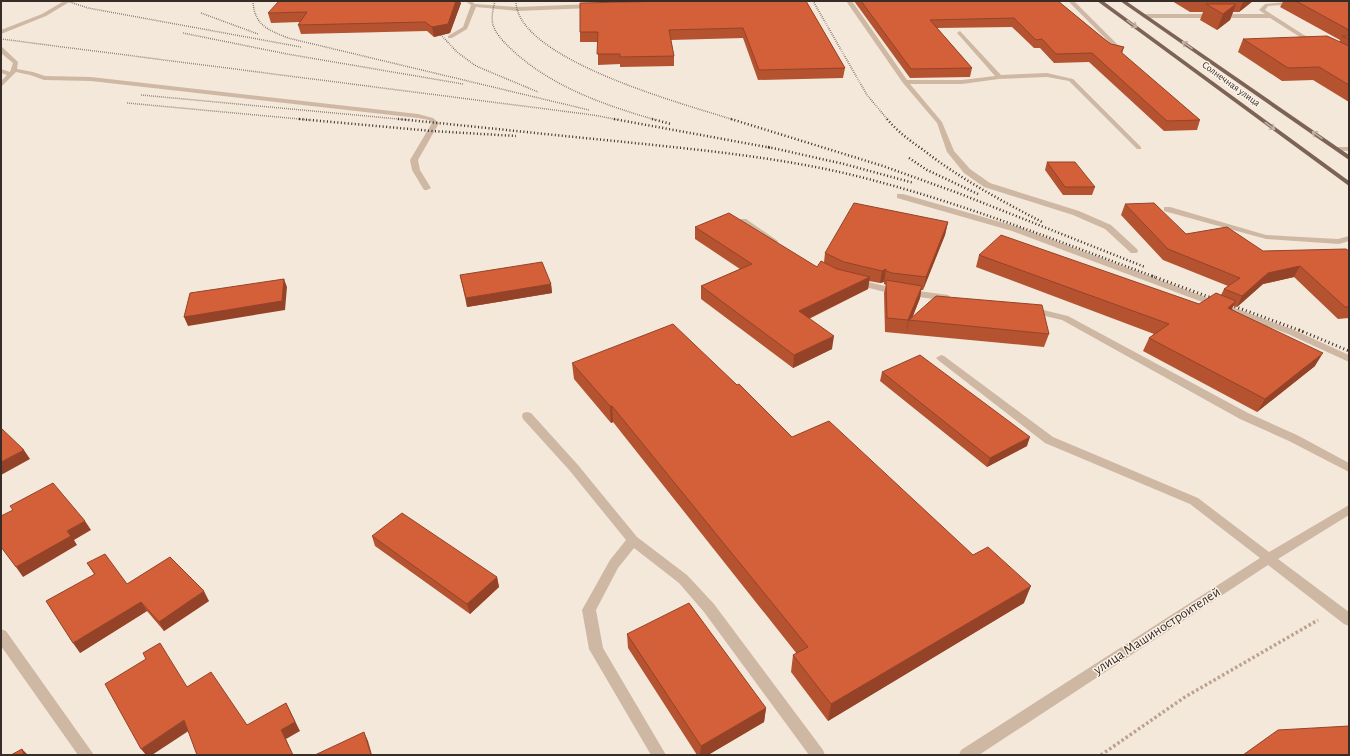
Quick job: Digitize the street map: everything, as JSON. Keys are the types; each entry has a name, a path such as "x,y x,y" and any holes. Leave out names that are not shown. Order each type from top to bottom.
{"main road":[{"name":"Солнечная улица","path":"1100,1 1349,184"},
{"name":"Солнечная улица","path":"1123,1 1349,158"}],"street":[{"path":"1,32 44,15 68,1"},
{"path":"468,1 474,5 517,9 596,6"},
{"path":"848,1 853,1"},
{"path":"848,1 906,82 940,123 951,152 967,171 987,185 1076,213 1108,227 1134,251"},
{"path":"1071,1 1117,47"},
{"path":"1299,2 1267,5 1262,10 1302,36 1321,44"},
{"path":"450,37 464,28 474,5"},
{"path":"1145,16 1271,16"},
{"path":"960,33 999,77"},
{"path":"1,48 3,52 16,64 13,72 1,85"},
{"path":"1,71 31,73 44,78 91,79 418,116 431,119 436,123 414,160 416,170 427,188"},
{"path":"906,82 962,82 999,77 1047,76 1071,80 1139,148"},
{"path":"1337,149 1349,149"},
{"path":"900,196 1016,229 1291,332 1349,359"},
{"path":"1167,209 1266,237 1341,245 1349,238"},
{"path":"743,221 781,246"},
{"path":"846,280 889,290 958,299"},
{"path":"1019,307 1065,318 1244,416 1293,438 1349,468"},
{"path":"941,358 1049,440 1194,501 1349,620"},
{"path":"527,416 574,468 634,540 683,579 709,608 818,755"},
{"name":"улица Машиностроителей","path":"966,755 1268,558 1349,509"},
{"path":"634,540 614,564 589,610 596,648 659,755"},
{"path":"1,635 87,755"}],"path":[{"path":"1101,755 1185,697 1335,609"}],"building":[{"path":"279,1 456,1 448,24 432,27 425,22 298,25 307,12 268,13"},
{"path":"670,1 806,1 845,68 759,70 743,28 669,30 674,56 620,57 620,54 597,54 598,32 580,32 580,3"},
{"path":"861,1 1058,1 1111,44 1124,47 1121,52 1200,120 1167,121 1092,53 1056,54 1042,39 1036,40 1014,18 930,20 972,68 911,69"},
{"path":"1296,1 1349,1 1349,30"},
{"path":"1206,4 1236,4 1223,14"},
{"path":"1327,36 1349,46 1349,85 1319,67 1288,68 1243,39"},
{"path":"1342,36 1349,36 1349,39"},
{"path":"1047,162 1075,162 1095,187 1065,187"},
{"path":"854,203 948,222 926,277 892,273 886,271 886,269 882,271 844,262 825,253"},
{"path":"1154,203 1186,234 1227,227 1263,251 1346,249 1349,251 1349,307 1345,307 1300,266 1268,273 1242,296 1224,289 1240,278 1168,249 1125,204"},
{"path":"729,213 817,267 821,261 837,269 870,277 799,311 834,336 794,355 701,286 752,264 695,227"},
{"path":"1001,235 1199,304 1216,293 1236,301 1228,308 1323,353 1265,399 1149,338 1169,324 979,255"},
{"path":"542,262 551,284 466,298 460,275"},
{"path":"284,279 282,301 184,317 190,293"},
{"path":"886,280 922,286 908,320 887,318"},
{"path":"936,296 1042,305 1049,334 909,320"},
{"path":"673,324 737,385 739,384 792,437 829,421 973,555 988,547 1031,586 831,704 793,655 808,647 612,406 610,406 572,363"},
{"path":"920,355 1030,437 990,458 882,372"},
{"path":"1,428 24,450 1,462"},
{"path":"53,483 85,521 67,531 71,536 16,567 1,547 1,516 13,510 10,506"},
{"path":"402,513 497,577 467,604 372,536"},
{"path":"105,554 127,584 170,557 204,591 159,622 141,602 73,643 46,601 95,574 87,563"},
{"path":"689,603 766,708 701,746 627,634"},
{"path":"160,643 187,687 211,672 247,725 286,703 295,722 281,730 293,755 197,755 184,720 141,749 105,684 146,659 143,653"},
{"path":"1349,726 1349,755 1243,755 1278,730"},
{"path":"364,732 371,755 315,755"},
{"path":"22,749 24,755 11,755"}],"railway":[{"path":"67,1 88,8 301,47"},
{"path":"253,1 256,16 263,26 288,38 589,110"},
{"path":"495,1 492,16 494,28 504,42 525,61 559,83 597,101 656,120"},
{"path":"516,1 523,22 544,42 573,61 608,77 645,91 734,120"},
{"path":"813,1 867,95 888,120"},
{"path":"201,13 258,34"},
{"path":"183,33 287,54 463,84"},
{"path":"441,35 457,52 476,66 538,92"},
{"path":"1,39 593,115 619,120"},
{"path":"141,95 409,120"},
{"path":"127,103 307,120"},
{"path":"299,119 307,120"},
{"path":"398,119 702,150 816,167 923,194 1001,220 1155,277"},
{"path":"614,119 772,148"},
{"path":"652,119 671,124"},
{"path":"731,119 883,166 958,193 1145,267"},
{"path":"307,120 432,131 516,136"},
{"path":"888,120 908,139 950,170 995,197 1042,222"},
{"path":"768,147 844,164 914,183"},
{"path":"909,158 927,170 978,194"},
{"path":"1152,276 1302,331"},
{"path":"1302,331 1349,351"}]}
